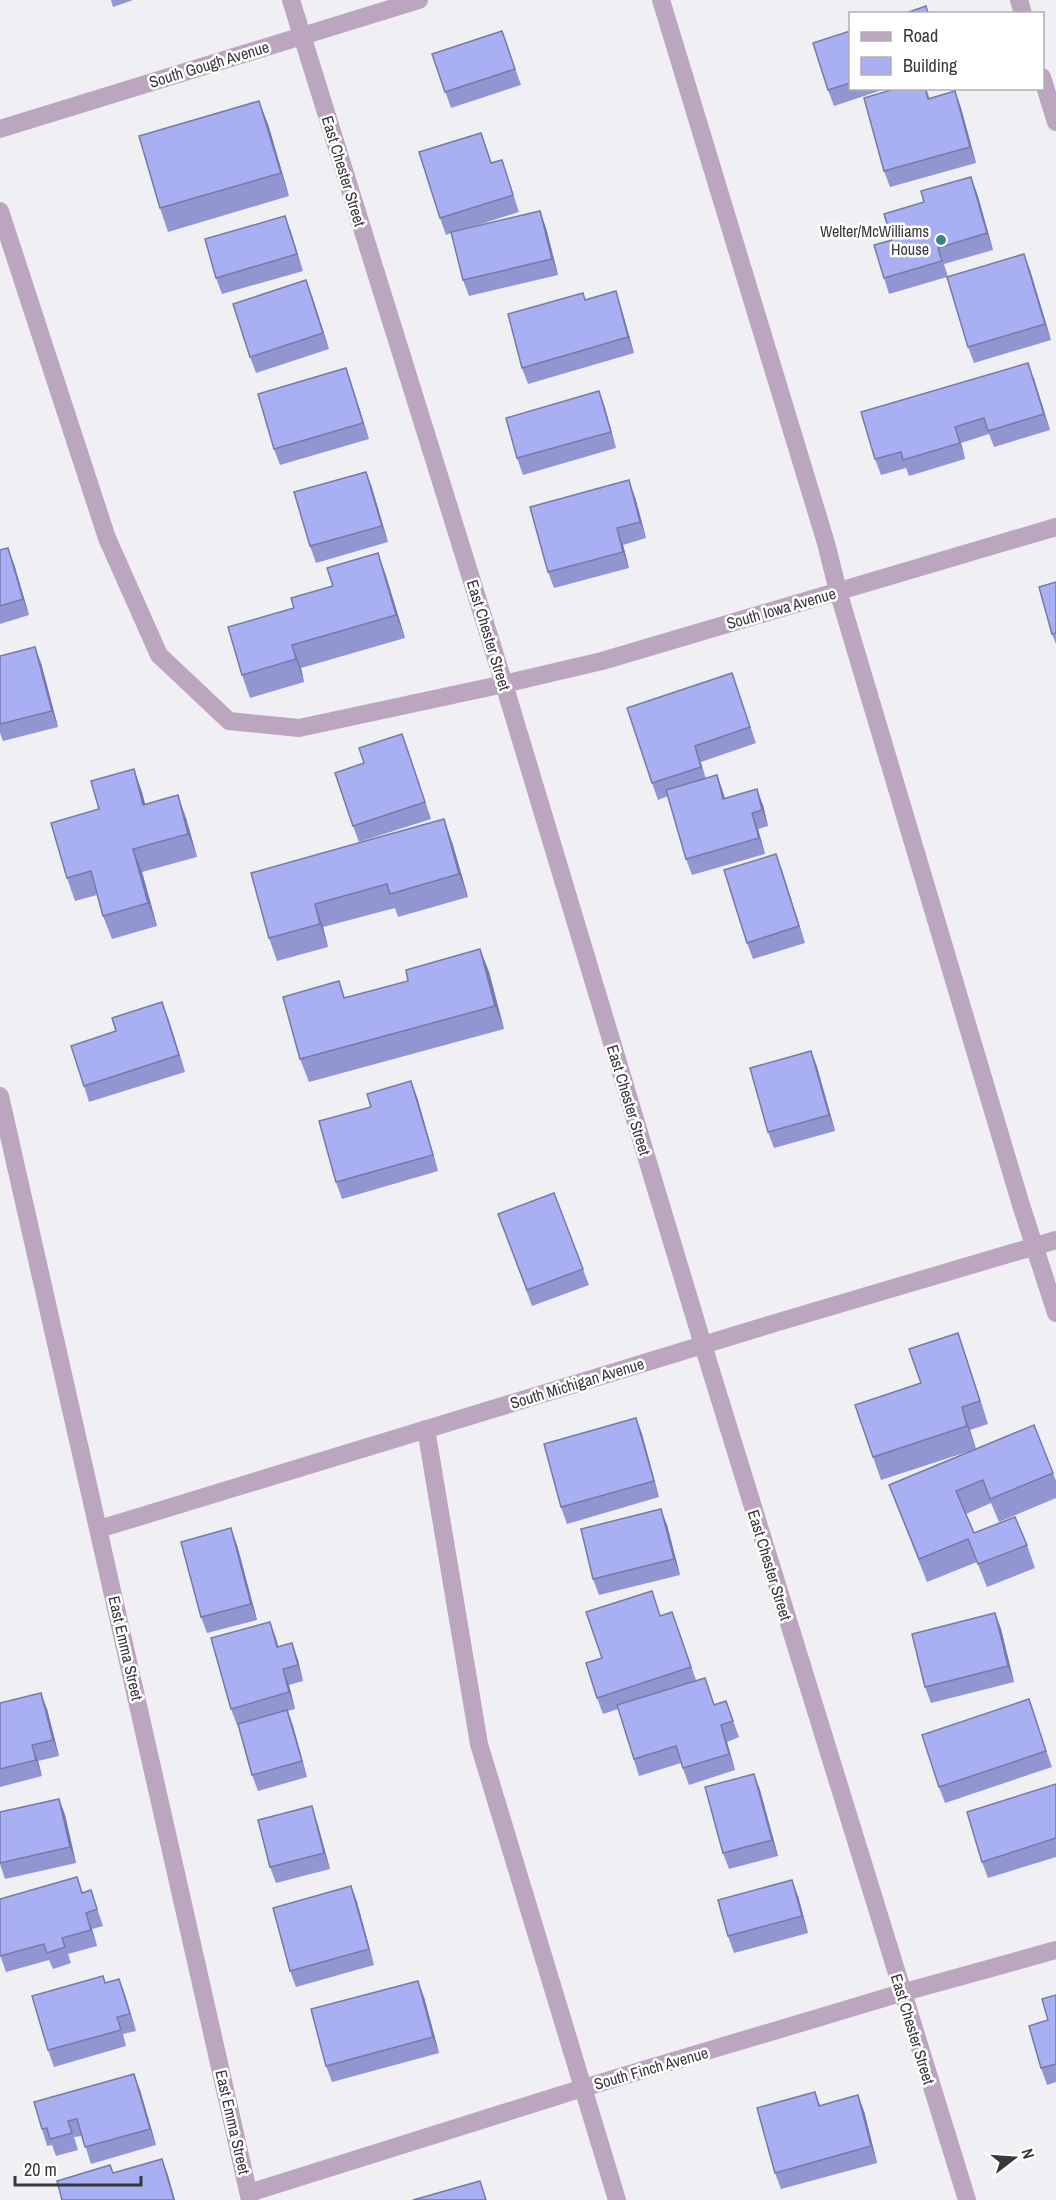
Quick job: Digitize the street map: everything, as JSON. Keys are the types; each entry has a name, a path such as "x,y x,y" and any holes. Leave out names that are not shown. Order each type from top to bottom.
{"street":[{"name":"East Chester Street","path":"291,0 504,684 703,1345 901,1993 967,2200"},
{"name":"South Gough Avenue","path":"0,129 419,0"},
{"path":"661,0 826,543 838,591 1034,1247 1056,1313"},
{"path":"1044,83 1056,122"},
{"name":"South Iowa Avenue","path":"0,211 106,538 149,634 159,655 229,721 299,728 504,684 602,661 1056,527"},
{"name":"East Emma Street","path":"0,1096 249,2197"},
{"name":"South Michigan Avenue","path":"99,1529 1056,1240"},
{"path":"426,1429 479,1744 617,2200"},
{"name":"South Finch Avenue","path":"249,2197 583,2088 901,1993 1056,1950"}],"building":[{"path":"926,6 928,12 909,12"},
{"path":"502,31 515,69 445,92 432,54"},
{"path":"849,31 849,83 828,90 813,43"},
{"path":"891,90 926,90 928,99 955,91 970,147 884,171 864,98"},
{"path":"259,101 281,173 160,208 139,136"},
{"path":"481,133 491,163 502,160 513,195 440,218 419,152"},
{"name":"Welter/McWilliams House","path":"971,177 987,233 938,248 942,261 884,278 874,245 892,240 884,214 924,202 921,191"},
{"path":"540,211 552,259 463,280 451,232"},
{"path":"285,216 297,254 216,278 205,239"},
{"path":"1024,254 1045,324 968,347 947,277"},
{"path":"306,280 323,333 250,357 233,304"},
{"path":"616,291 628,337 522,368 508,314 583,293 585,300"},
{"path":"1028,363 1044,414 988,431 984,418 955,427 960,443 903,460 901,452 875,459 861,412"},
{"path":"346,368 363,423 274,449 258,394"},
{"path":"599,391 611,432 517,458 506,418"},
{"path":"366,472 382,526 310,546 294,492"},
{"path":"629,480 640,522 617,528 623,552 548,572 530,507"},
{"path":"8,548 23,599 0,606 0,550"},
{"path":"378,553 396,615 292,645 296,659 242,675 228,627 294,608 291,598 333,586 327,568"},
{"path":"1056,582 1056,633 1052,634 1039,587"},
{"path":"35,647 52,711 0,724 0,656"},
{"path":"732,673 750,727 695,746 701,767 652,783 627,708"},
{"path":"402,734 425,802 353,826 335,773 364,763 359,748"},
{"path":"134,769 143,805 178,795 188,834 133,849 148,903 103,916 91,871 67,878 51,823 99,809 91,781"},
{"path":"717,775 723,799 757,789 762,810 752,813 759,838 686,859 666,790"},
{"path":"444,819 459,874 390,894 387,884 315,904 320,924 269,938 251,873"},
{"path":"776,854 799,926 747,943 724,870"},
{"path":"480,949 495,1006 300,1059 283,997 339,981 344,998 408,981 406,970"},
{"path":"162,1002 179,1055 84,1086 71,1046 116,1031 112,1018"},
{"path":"811,1051 829,1115 768,1132 750,1068"},
{"path":"411,1081 433,1155 336,1182 319,1121 371,1107 367,1094"},
{"path":"554,1193 583,1269 527,1290 498,1214"},
{"path":"958,1333 980,1401 962,1407 967,1426 873,1457 855,1405 921,1383 909,1349"},
{"path":"636,1418 654,1481 561,1507 544,1444"},
{"path":"1034,1425 1053,1473 990,1499 983,1480 956,1491 974,1533 1015,1517 1027,1545 978,1564 968,1539 919,1559 889,1485"},
{"path":"661,1509 674,1559 593,1579 581,1529"},
{"path":"231,1528 251,1604 201,1617 181,1542"},
{"path":"652,1591 660,1616 672,1612 691,1667 597,1698 586,1663 602,1658 586,1612"},
{"path":"995,1613 1008,1666 925,1687 912,1634"},
{"path":"270,1622 277,1647 292,1643 298,1665 283,1669 289,1692 231,1709 211,1638"},
{"path":"705,1678 714,1705 726,1701 733,1721 721,1725 729,1754 683,1768 676,1746 634,1759 617,1705"},
{"path":"41,1693 53,1740 32,1745 36,1760 0,1769 0,1703"},
{"path":"1029,1699 1046,1751 939,1787 922,1735"},
{"path":"287,1710 302,1761 252,1775 238,1724"},
{"path":"754,1774 772,1840 723,1853 705,1787"},
{"path":"1056,1784 1056,1838 982,1862 967,1812"},
{"path":"59,1799 70,1847 0,1863 0,1812"},
{"path":"312,1806 324,1853 270,1867 258,1820"},
{"path":"77,1877 82,1893 91,1890 97,1909 86,1913 91,1930 62,1938 65,1947 47,1953 44,1944 0,1956 0,1899"},
{"path":"792,1880 802,1916 728,1936 718,1900"},
{"path":"351,1886 369,1949 290,1971 273,1908"},
{"path":"103,1976 105,1983 119,1979 130,2014 117,2017 121,2030 48,2050 32,1996"},
{"path":"418,1981 433,2037 326,2066 311,2009"},
{"path":"1056,1995 1056,2064 1041,2068 1029,2026 1048,2020 1042,1999"},
{"path":"134,2074 150,2129 85,2147 77,2119 68,2121 72,2133 50,2139 47,2128 42,2129 34,2102"},
{"path":"815,2092 819,2106 858,2095 871,2146 775,2173 757,2108"},
{"path":"162,2159 174,2200 62,2200 57,2181 110,2165 113,2173"},
{"path":"480,2181 486,2200 413,2200"}],"place":[{"name":"Welter/McWilliams House","path":"941,240"}]}
